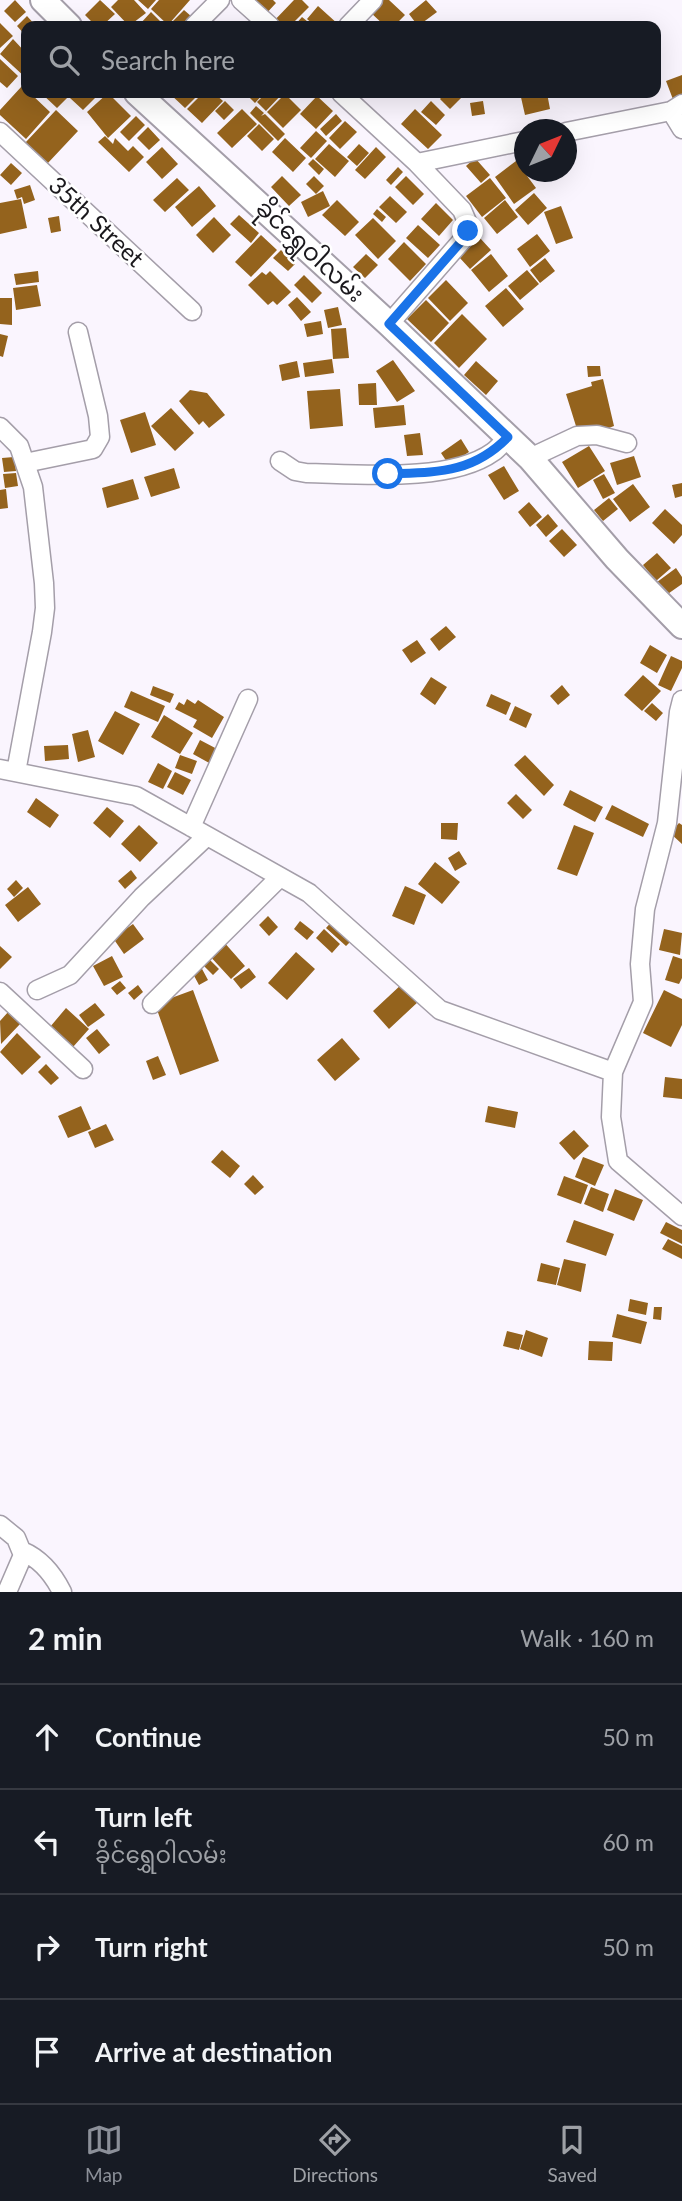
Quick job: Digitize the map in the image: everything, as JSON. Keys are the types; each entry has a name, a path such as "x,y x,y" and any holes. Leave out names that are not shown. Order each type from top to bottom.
{"street":[{"path":"43,0 64,21"},
{"path":"199,21 220,0"},
{"path":"353,21 373,0"},
{"path":"246,1 265,21"},
{"name":"ခိုင်ရွှေဝါလမ်း","path":"142,98 389,324 530,458 617,559 682,626"},
{"path":"346,98 417,163 461,210 468,224 466,236 389,324"},
{"path":"577,130 677,107 682,129"},
{"name":"35th Street","path":"0,132 192,311"},
{"path":"417,163 514,143"},
{"path":"25,463 93,449 100,437 98,416 78,332"},
{"path":"0,427 19,446 33,487 45,608 8,770 136,796 309,893 440,1010 613,1072"},
{"path":"530,458 577,436 597,435 627,443"},
{"path":"280,461 295,471 306,473 439,472 465,465 492,453 508,437"},
{"path":"37,990 69,975 199,832 248,699"},
{"path":"682,700 667,823 645,909 640,964 643,1002 613,1072 611,1117 618,1161 682,1216"},
{"path":"152,1004 279,877"},
{"path":"0,992 83,1069"},
{"path":"0,1525 16,1538 23,1555 7,1592"},
{"path":"22,1551 34,1557 54,1578 62,1592"}],"building":[{"path":"15,0 26,12 15,22 4,11"},
{"path":"100,0 115,14 107,21 91,21 85,15"},
{"path":"118,0 134,0 146,13 136,21 124,21 111,7"},
{"path":"138,0 156,0 148,9"},
{"path":"159,0 190,0 172,21 164,21 151,9"},
{"path":"253,0 273,0 276,3 263,17"},
{"path":"294,0 302,0 309,7 295,21 274,21"},
{"path":"382,0 389,0 405,15 399,21 380,21 370,12"},
{"path":"426,0 437,12 425,21 414,21 409,14"},
{"path":"318,6 335,21 309,21 307,19"},
{"path":"184,10 192,17 188,21 173,21"},
{"path":"151,12 160,21 143,21"},
{"path":"0,23 13,36 0,48"},
{"path":"13,39 21,48 21,73 0,54"},
{"path":"0,59 18,76 7,88 0,82"},
{"path":"682,75 682,99 674,102 666,81"},
{"path":"21,87 21,98 35,98 50,112 26,139 0,115 0,110"},
{"path":"46,98 67,98 57,108"},
{"path":"70,98 95,98 83,110"},
{"path":"102,98 113,98 131,116 108,138 87,112"},
{"path":"174,98 195,98 185,108"},
{"path":"198,98 220,98 223,101 202,123 187,109"},
{"path":"261,98 278,98 266,111 257,102"},
{"path":"281,98 289,98 301,110 283,128 267,112"},
{"path":"315,98 319,98 333,111 316,129 300,114"},
{"path":"441,98 461,98 450,109"},
{"path":"521,98 548,98 550,109 525,115"},
{"path":"225,101 234,110 224,120 215,111"},
{"path":"431,101 445,115 436,125 421,112"},
{"path":"483,101 485,114 472,116 470,103"},
{"path":"256,106 264,113 261,116 265,114 285,134 278,141 250,113"},
{"path":"242,109 257,124 232,148 217,133"},
{"path":"415,109 442,135 428,149 401,124"},
{"path":"56,110 78,131 47,164 25,143"},
{"path":"336,114 342,121 326,136 320,129"},
{"path":"136,116 145,125 129,141 120,132"},
{"path":"345,121 357,132 340,149 329,138"},
{"path":"259,124 274,139 262,151 247,136"},
{"path":"148,127 160,140 149,150 137,138"},
{"path":"316,131 327,141 311,158 300,148"},
{"path":"105,136 113,144 115,138 128,151 133,146 144,157 129,172 98,142"},
{"path":"285,138 306,158 293,172 272,152"},
{"path":"329,144 349,161 335,177 315,159"},
{"path":"359,144 369,153 357,166 347,157"},
{"path":"162,147 178,164 162,179 146,162"},
{"path":"376,147 386,157 365,179 355,170"},
{"path":"475,158 490,175 481,183 466,166"},
{"path":"313,159 324,169 319,175 308,164"},
{"path":"11,163 22,173 11,185 0,175"},
{"path":"514,163 514,182 532,182 536,188 514,204 495,177"},
{"path":"398,167 403,172 391,185 386,180"},
{"path":"282,176 301,195 289,206 271,187"},
{"path":"314,176 324,186 316,194 306,184"},
{"path":"406,176 424,194 413,205 395,187"},
{"path":"177,178 189,190 165,212 153,200"},
{"path":"490,178 506,198 482,217 466,196"},
{"path":"30,185 35,200 24,204 22,197 17,199 14,190"},
{"path":"199,186 216,206 192,227 175,207"},
{"path":"323,191 330,206 308,217 301,202"},
{"path":"534,193 547,208 528,225 515,210"},
{"path":"390,196 407,212 396,223 379,207"},
{"path":"21,199 27,228 0,234 0,203"},
{"path":"337,200 359,222 345,236 322,215"},
{"path":"505,200 518,217 497,234 484,218"},
{"path":"436,203 453,220 439,236 421,219"},
{"path":"561,206 573,238 556,244 544,212"},
{"path":"377,209 386,217 382,222 373,214"},
{"path":"239,215 259,233 251,243 230,224"},
{"path":"59,216 61,231 51,233 48,218"},
{"path":"214,217 231,235 213,253 196,235"},
{"path":"373,218 396,241 378,259 355,235"},
{"path":"418,225 440,245 428,258 406,238"},
{"path":"537,234 550,251 530,267 517,249"},
{"path":"261,235 277,250 251,277 235,262"},
{"path":"480,238 491,250 470,269 459,257"},
{"path":"404,242 426,264 410,281 388,259"},
{"path":"281,250 295,264 288,271 273,258"},
{"path":"366,254 378,265 365,278 353,267"},
{"path":"491,254 508,276 489,292 471,270"},
{"path":"545,258 555,271 540,283 530,270"},
{"path":"527,270 539,284 520,300 508,286"},
{"path":"38,271 39,282 16,285 14,274"},
{"path":"270,271 291,292 277,305 273,301 268,305 248,285 262,272 266,275"},
{"path":"304,275 322,293 312,303 294,285"},
{"path":"446,280 468,303 450,321 428,298"},
{"path":"37,285 41,306 16,310 13,288"},
{"path":"506,288 524,309 503,327 485,306"},
{"path":"297,297 311,312 301,321 288,305"},
{"path":"0,298 12,298 12,325 0,324"},
{"path":"426,300 449,323 431,342 407,319"},
{"path":"338,307 342,325 328,328 324,310"},
{"path":"462,314 487,339 459,368 434,343"},
{"path":"321,321 323,334 307,337 304,324"},
{"path":"346,328 349,358 333,359 331,329"},
{"path":"0,334 8,336 3,357 0,356"},
{"path":"332,359 334,373 305,377 303,363"},
{"path":"393,360 415,391 397,402 376,371"},
{"path":"297,361 300,377 282,381 279,365"},
{"path":"476,361 498,381 486,395 464,375"},
{"path":"587,366 600,366 601,376 588,377"},
{"path":"603,379 614,426 580,439 566,394 592,386 591,382"},
{"path":"376,383 377,405 359,405 358,384"},
{"path":"340,389 343,426 310,429 307,391"},
{"path":"190,390 207,393 225,415 209,428 203,421 199,425 179,401"},
{"path":"404,405 406,425 375,428 373,408"},
{"path":"171,408 194,433 175,451 151,426"},
{"path":"145,412 156,445 131,453 120,420"},
{"path":"420,433 423,455 407,456 404,435"},
{"path":"461,439 469,452 449,465 441,453"},
{"path":"589,446 605,471 578,488 562,462"},
{"path":"634,456 641,477 617,485 610,463"},
{"path":"14,457 16,471 4,472 2,458"},
{"path":"504,466 519,491 504,500 488,475"},
{"path":"174,468 180,488 151,497 144,477"},
{"path":"16,473 18,486 5,488 3,474"},
{"path":"604,474 615,493 603,499 593,480"},
{"path":"133,479 139,499 107,508 102,488"},
{"path":"682,483 682,496 675,498 672,485"},
{"path":"633,484 650,507 630,522 613,499"},
{"path":"6,489 8,508 0,509 0,490"},
{"path":"609,498 618,509 603,521 594,510"},
{"path":"529,502 542,517 530,527 518,512"},
{"path":"665,509 682,525 682,535 674,544 652,523"},
{"path":"548,514 558,526 546,537 536,525"},
{"path":"562,529 577,545 564,557 549,541"},
{"path":"657,553 671,568 656,581 643,565"},
{"path":"676,568 682,577 682,584 662,598 653,585"},
{"path":"446,626 456,637 439,651 430,639"},
{"path":"417,640 426,653 411,663 402,650"},
{"path":"650,645 667,655 657,673 640,663"},
{"path":"671,656 682,661 682,668 671,691 658,685"},
{"path":"643,675 661,691 642,711 624,695"},
{"path":"431,677 447,687 435,705 420,694"},
{"path":"562,685 570,695 558,705 550,696"},
{"path":"153,686 174,694 170,703 150,695"},
{"path":"131,691 165,706 158,722 124,707"},
{"path":"491,694 511,703 506,715 486,706"},
{"path":"187,699 195,704 198,700 224,717 212,738 193,727 197,720 175,709 179,702 184,705"},
{"path":"652,703 663,713 656,721 644,711"},
{"path":"515,706 532,714 526,728 509,720"},
{"path":"115,711 140,724 123,755 98,741"},
{"path":"164,715 193,733 180,754 151,737"},
{"path":"88,730 95,757 78,762 72,734"},
{"path":"200,740 219,750 211,764 193,754"},
{"path":"68,745 69,759 45,761 44,746"},
{"path":"180,755 197,761 192,774 175,768"},
{"path":"525,755 554,785 544,796 514,765"},
{"path":"158,763 172,771 163,789 148,782"},
{"path":"175,772 191,780 183,795 167,787"},
{"path":"570,790 603,807 595,822 563,805"},
{"path":"516,794 532,810 523,819 507,803"},
{"path":"36,798 59,815 50,828 27,812"},
{"path":"612,805 649,824 643,837 605,819"},
{"path":"107,807 124,821 110,838 93,823"},
{"path":"441,823 458,823 457,840 441,839"},
{"path":"679,823 682,825 682,844 670,833"},
{"path":"139,825 158,843 140,862 121,844"},
{"path":"574,825 594,833 577,876 557,869"},
{"path":"459,851 467,864 455,871 448,858"},
{"path":"435,862 460,882 442,904 418,884"},
{"path":"131,870 137,878 125,889 118,881"},
{"path":"16,880 23,888 14,897 7,889"},
{"path":"405,886 426,895 414,925 392,916"},
{"path":"28,887 41,904 18,922 5,905"},
{"path":"268,916 278,927 269,936 259,925"},
{"path":"335,918 355,937 346,946 326,928"},
{"path":"300,921 314,932 307,940 294,929"},
{"path":"133,924 144,939 124,954 113,938"},
{"path":"324,929 340,944 332,953 316,938"},
{"path":"664,929 682,933 680,955 659,950"},
{"path":"223,941 245,966 231,979 208,954"},
{"path":"0,946 12,957 0,969"},
{"path":"296,952 315,969 287,1000 268,983"},
{"path":"112,956 123,977 104,986 93,966"},
{"path":"673,956 682,959 682,978 679,984 665,980"},
{"path":"209,959 219,969 213,975 203,965"},
{"path":"201,967 208,980 199,985 192,972"},
{"path":"249,968 256,977 241,989 233,979"},
{"path":"120,981 126,988 117,995 111,988"},
{"path":"403,983 419,1001 389,1029 373,1011"},
{"path":"138,985 143,992 134,1000 128,993"},
{"path":"193,990 219,1061 180,1075 155,1004"},
{"path":"664,990 682,999 682,1025 671,1047 643,1033"},
{"path":"95,1003 105,1015 88,1027 79,1015"},
{"path":"66,1008 89,1029 73,1047 50,1027"},
{"path":"9,1011 21,1023 1,1044 0,1021"},
{"path":"97,1029 110,1045 99,1054 86,1038"},
{"path":"17,1033 41,1057 22,1075 0,1052"},
{"path":"342,1038 360,1059 335,1081 317,1060"},
{"path":"158,1056 166,1075 153,1080 146,1061"},
{"path":"46,1064 59,1078 51,1085 38,1072"},
{"path":"665,1077 682,1079 682,1099 663,1097"},
{"path":"81,1106 91,1129 68,1138 58,1116"},
{"path":"488,1106 518,1112 515,1128 485,1122"},
{"path":"106,1124 114,1140 95,1148 88,1132"},
{"path":"574,1130 589,1146 574,1160 559,1143"},
{"path":"222,1150 240,1166 230,1178 211,1162"},
{"path":"583,1157 604,1165 595,1186 575,1177"},
{"path":"253,1175 264,1187 255,1195 244,1184"},
{"path":"564,1176 588,1185 581,1204 557,1195"},
{"path":"591,1187 609,1194 603,1212 584,1204"},
{"path":"615,1189 643,1200 634,1221 607,1210"},
{"path":"574,1220 614,1234 606,1256 566,1242"},
{"path":"666,1222 682,1230 682,1244 660,1233"},
{"path":"668,1239 682,1246 682,1259 662,1249"},
{"path":"564,1259 586,1264 581,1292 557,1285"},
{"path":"541,1263 560,1268 556,1285 537,1281"},
{"path":"630,1299 648,1303 646,1315 628,1311"},
{"path":"654,1307 662,1307 661,1320 653,1319"},
{"path":"617,1314 647,1322 641,1344 612,1337"},
{"path":"526,1330 548,1338 542,1357 520,1349"},
{"path":"507,1331 523,1335 519,1350 503,1346"},
{"path":"589,1341 613,1342 612,1361 588,1360"}],"route":[{"path":"388,474 439,472 465,465 492,453 508,437 389,324 468,231"}]}
